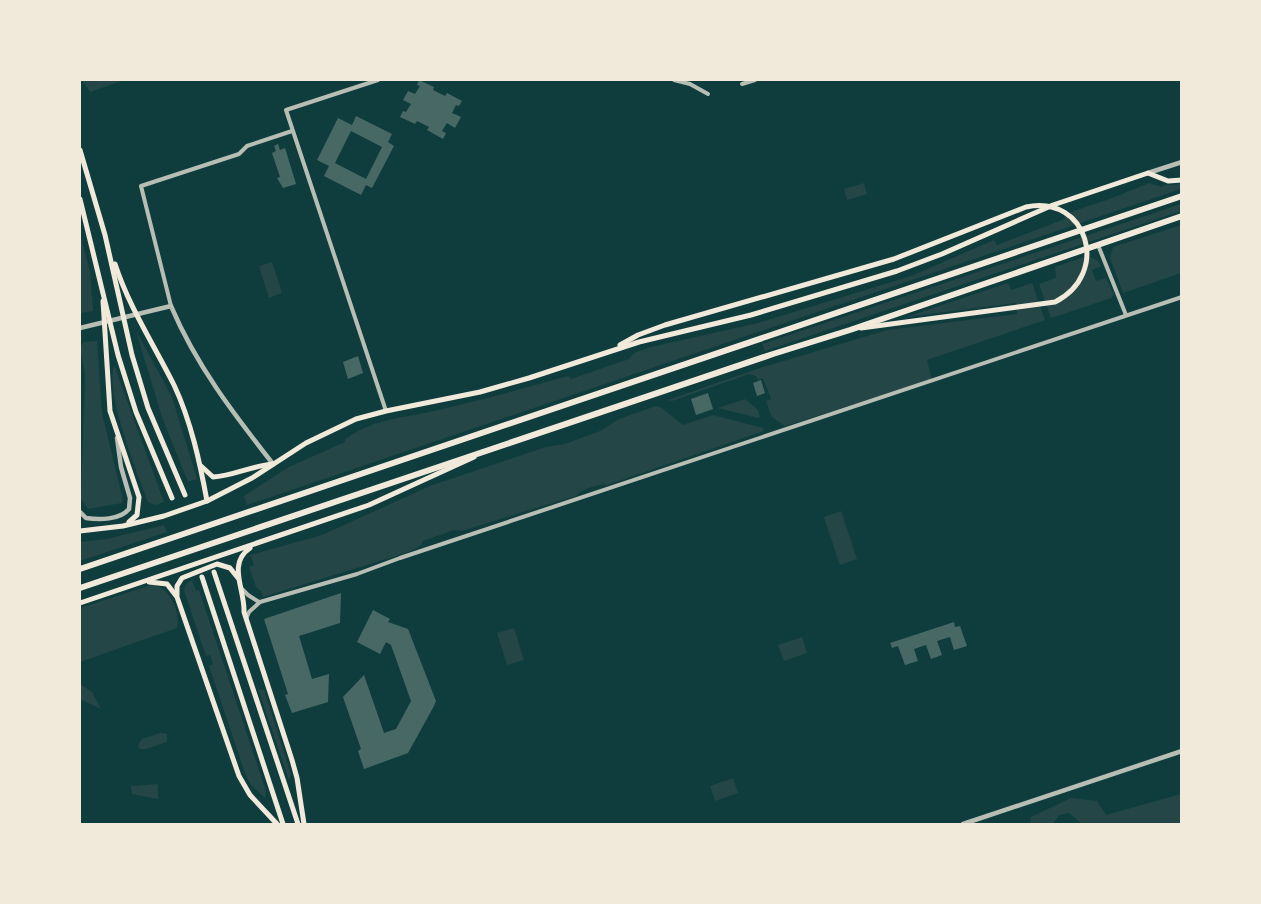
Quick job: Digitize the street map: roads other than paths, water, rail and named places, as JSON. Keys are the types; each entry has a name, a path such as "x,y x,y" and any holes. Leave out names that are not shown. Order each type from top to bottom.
{"main road":[{"path":"80,150 119,277 175,386 199,462 207,501"},
{"path":"80,531 123,526 164,516 207,501 231,490 323,433 356,419 480,392 662,335 751,315 897,271 942,254 1053,205 1148,173 1168,181 1182,180"},
{"path":"80,569 1182,196"},
{"path":"80,199 118,355 136,412 172,498"},
{"path":"613,350 638,335 665,325 894,259 1026,207 1040,205 1052,207 1071,217 1081,231 1086,245 1085,270 1079,283 1064,297 1043,305 849,330"},
{"path":"80,588 1182,216"},
{"path":"105,235 132,355 148,408 185,495"},
{"path":"101,281 110,411 140,504 134,519 123,526"},
{"path":"80,603 369,505 487,451"},
{"path":"199,462 204,470 213,477 249,467 273,464"},
{"path":"254,545 245,551 237,563 246,623 292,760 304,825"},
{"path":"239,579 230,568 217,564 182,578 177,586 177,597 239,776 250,795 277,825"},
{"path":"214,572 298,825"},
{"path":"202,577 283,825"},
{"path":"141,582 166,584 177,597"}],"street":[{"path":"378,80 285,110 386,411"},
{"path":"674,80 690,84 708,93"},
{"path":"742,84 755,80"},
{"path":"273,464 223,400 181,329 171,306 141,186 239,154 248,146 292,131"},
{"path":"1148,173 1182,162"},
{"path":"1098,245 1126,315"},
{"path":"246,623 249,612 260,602 357,574 1182,297"},
{"path":"81,327 171,306"},
{"path":"80,512 86,518 103,519 120,515 129,509 130,498 121,467 117,432"},
{"path":"242,589 260,602"},
{"path":"963,825 1182,751"}]}
